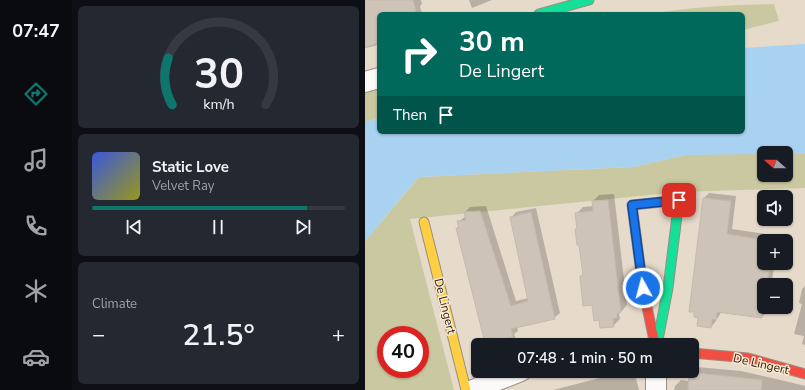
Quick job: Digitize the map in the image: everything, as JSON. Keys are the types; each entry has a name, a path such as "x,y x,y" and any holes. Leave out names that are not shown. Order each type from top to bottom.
{"street":[{"path":"546,12 589,0"},
{"path":"365,82 377,79"},
{"path":"679,200 668,288 656,345 643,288 632,205 679,200"},
{"name":"De Lingert","path":"424,222 466,390"},
{"name":"De Lingert","path":"699,354 748,358 805,374"},
{"path":"473,390 503,378"},
{"path":"656,378 656,390"}],"shaded area":[{"path":"774,4 779,21 745,30 745,12 664,12 711,7"},
{"path":"377,85 377,119 365,122 365,89"},
{"path":"793,151 805,151 805,188 680,192 410,219 454,390 365,390 365,241 419,177 633,167 685,155 757,153 757,182 793,182"}],"water":[{"path":"805,44 805,154 793,154 793,146 757,146 757,154 685,155 633,167 419,177 365,241 365,122 377,119 377,134 745,134 745,48"}],"building":[{"path":"365,0 413,0 416,11 413,12 377,12 377,44 365,47"},
{"path":"703,198 731,201 727,234 757,239 757,270 769,271 768,278 757,278 757,314 763,314 762,318 717,312 716,320 712,319 711,328 697,326 698,318 694,317 694,312 689,312"},
{"path":"608,200 621,312 617,313 617,318 613,318 614,327 600,328 599,320 594,321 592,305 583,306 580,276 583,275 579,245 577,245 575,213 593,211 592,201"},
{"path":"480,211 511,306 528,301 510,217 531,212 555,319 511,329 513,337 484,338 456,228 459,228 457,221 466,220 464,212"},
{"path":"699,373 762,380 761,390 688,390 689,378 699,378"}],"traffic: fast":[{"path":"546,12 589,0"},
{"path":"658,338 668,288 679,200 671,201"}],"traffic: slow":[{"path":"424,222 466,390"}],"traffic: jam":[{"path":"654,338 643,288 632,205 671,201"},
{"path":"699,354 748,358 805,374"}],"route":[{"path":"643,288 632,205 679,200"}]}
